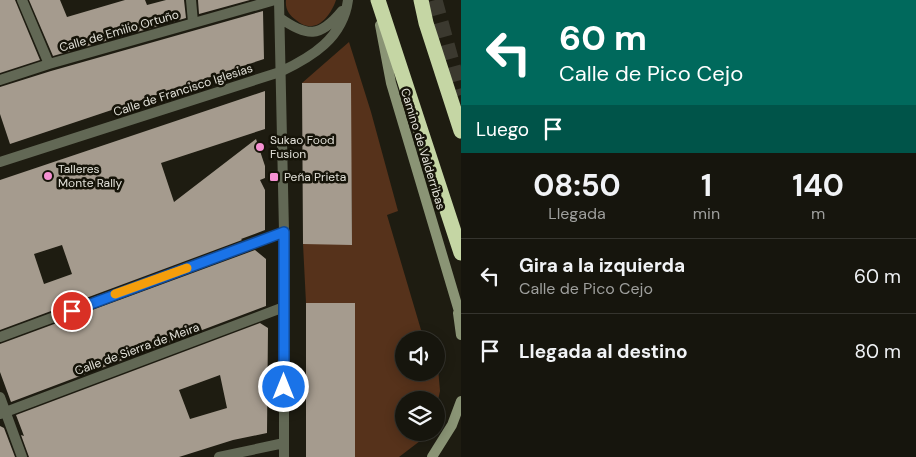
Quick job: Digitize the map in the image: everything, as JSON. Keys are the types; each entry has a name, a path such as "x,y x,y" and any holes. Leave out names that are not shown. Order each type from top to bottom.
{"highway":[{"path":"377,0 461,253"},
{"path":"421,0 426,23 461,131"}],"main road":[{"name":"Camino de Valderribas","path":"377,0 390,83 456,302"},
{"path":"456,302 461,318"},
{"path":"456,302 461,335"},
{"path":"432,457 452,425 461,402"}],"street":[{"path":"22,0 49,64"},
{"path":"191,0 193,22"},
{"name":"Calle de Emilio Ortuño","path":"0,80 193,22 275,0"},
{"path":"279,0 284,232 284,457"},
{"name":"Calle de Francisco Iglesias","path":"280,18 294,28 311,32 332,24 347,3"},
{"name":"Calle de Francisco Iglesias","path":"0,162 280,72 305,60 330,40 340,25 347,3"},
{"path":"0,337 284,232"},
{"name":"Calle de Sierra de Meira","path":"3,413 284,308"},
{"path":"0,397 3,413 22,457"},
{"path":"219,457 284,443"}],"shaded area":[{"path":"286,0 336,0 330,13 320,23 309,26 291,16 287,9"},
{"path":"349,42 371,112 398,211 387,215 421,331 395,331 395,381 439,381 440,391 395,391 395,441 420,441 399,457 355,457 355,304 306,303 303,244 352,244 350,83 302,83"}],"building":[{"path":"0,0 15,0 40,60 0,73"},
{"path":"29,0 60,0 67,17 125,0 145,0 147,5 166,0 184,0 186,18 53,56"},
{"path":"198,0 250,0 199,14"},
{"path":"263,11 264,59 10,144 0,114 0,87"},
{"path":"302,83 351,83 352,245 303,244"},
{"path":"265,91 265,129 161,163 174,202 256,139 265,166 265,178 260,180 265,190 265,230 0,330 0,180","holes":["62,245 72,274 44,284 34,254"]},
{"path":"255,250 266,259 266,306 11,402 0,372 0,344"},
{"path":"306,303 355,303 355,457 306,457"},
{"path":"260,323 268,328 267,433 233,440 179,457 29,457 16,415","holes":["220,375 227,408 190,419 179,390"]},
{"path":"0,426 4,428 15,457 0,457"}],"tunnel":[{"path":"435,0 461,95"}],"slow traffic":[{"path":"115,294 187,268"}],"place":[{"name":"Sukao Food Fusion","path":"260,147"},
{"name":"Talleres Monte Rally","path":"48,176"},
{"name":"Peña Prieta","path":"274,177"}],"route":[{"path":"72,311 284,232 284,387"}]}
